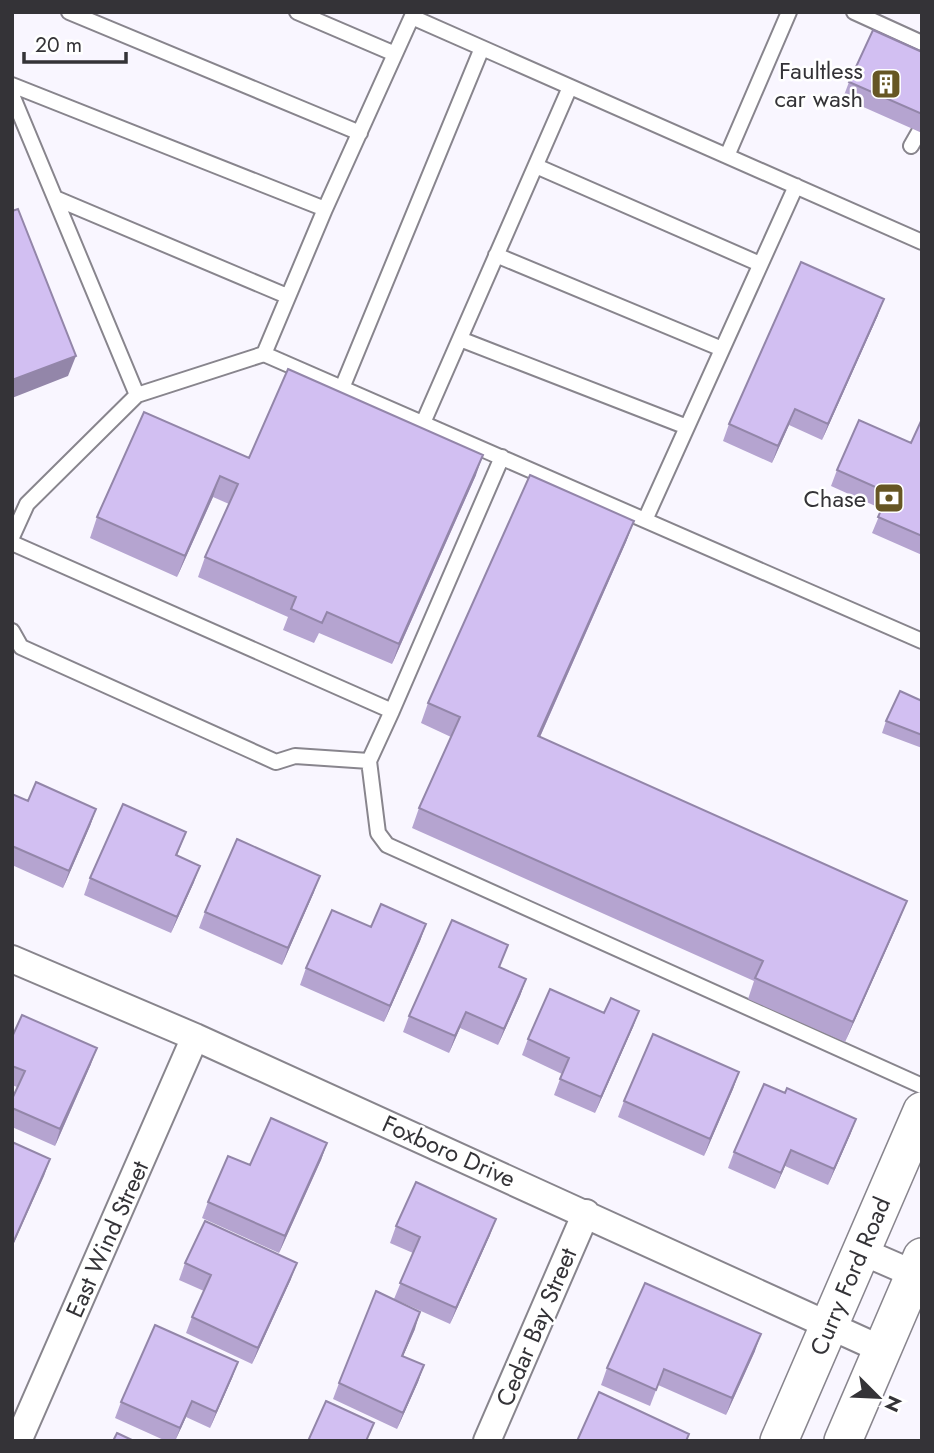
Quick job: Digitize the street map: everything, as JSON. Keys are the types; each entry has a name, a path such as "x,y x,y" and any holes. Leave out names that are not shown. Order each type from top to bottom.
{"main road":[{"name":"Curry Ford Road","path":"779,1441 922,1111"},
{"path":"843,1441 919,1270"}],"street":[{"name":"Foxboro Drive","path":"12,959 195,1037 883,1350"},
{"name":"East Wind Street","path":"18,1441 195,1037"},
{"name":"Cedar Bay Street","path":"487,1441 586,1213"},
{"path":"861,1251 919,1270"}],"lane":[{"path":"69,12 359,133"},
{"path":"297,12 395,54"},
{"path":"727,156 789,12"},
{"path":"854,12 922,43"},
{"path":"264,354 325,209 413,15 922,242"},
{"path":"342,388 482,48"},
{"path":"12,85 325,209"},
{"path":"423,423 570,87"},
{"path":"12,95 136,395"},
{"path":"911,146 919,132"},
{"path":"536,166 760,264"},
{"path":"645,520 796,186"},
{"path":"55,198 287,296"},
{"path":"496,255 722,349"},
{"path":"460,339 687,427"},
{"path":"12,537 27,504 136,395 264,354 922,641"},
{"path":"502,457 369,761 378,833 387,845 922,1086"},
{"path":"12,543 392,711"},
{"path":"12,631 21,647 276,762 295,756 369,761"}],"building":[{"name":"Faultless car wash","path":"873,30 922,52 922,114 849,82"},
{"path":"18,209 76,356 12,380 12,211"},
{"path":"801,262 884,299 828,424 795,409 778,446 729,424"},
{"path":"288,369 483,455 399,644 327,612 322,623 291,609 296,597 205,557 238,484 220,476 185,556 97,517 144,412 249,458"},
{"name":"Chase","path":"922,419 922,536 878,517 889,493 837,470 859,420 911,443"},
{"path":"530,475 634,521 538,736 907,901 853,1022 755,978 763,961 419,808 460,717 428,703"},
{"path":"900,691 922,701 922,735 886,721"},
{"path":"36,782 96,809 69,871 12,846 12,794 28,801"},
{"path":"123,804 186,832 176,855 200,866 177,917 90,878"},
{"path":"237,839 320,876 288,948 205,912"},
{"path":"381,904 426,924 390,1006 306,968 332,910 371,927"},
{"path":"452,920 508,945 499,967 526,979 504,1029 466,1012 455,1036 409,1016"},
{"path":"550,989 604,1013 611,998 639,1011 601,1097 560,1079 569,1058 528,1039"},
{"path":"22,1015 97,1048 60,1129 12,1108 12,1099 25,1071 12,1066 12,1037"},
{"path":"653,1034 739,1072 710,1139 624,1101"},
{"path":"764,1084 785,1093 787,1088 856,1119 834,1169 791,1150 781,1173 734,1152"},
{"path":"271,1118 327,1143 285,1236 208,1202 228,1156 250,1165"},
{"path":"12,1142 50,1159 13,1243 12,1243"},
{"path":"416,1182 496,1219 456,1308 400,1283 420,1237 396,1226"},
{"path":"205,1221 297,1263 258,1348 192,1317 211,1275 185,1263"},
{"path":"645,1283 761,1334 732,1398 664,1369 656,1390 607,1368"},
{"path":"376,1291 420,1312 402,1356 424,1365 403,1413 339,1383"},
{"path":"155,1325 238,1362 216,1412 192,1401 180,1428 121,1402"},
{"path":"599,1392 689,1434 686,1441 577,1441"},
{"path":"326,1401 374,1423 366,1441 308,1441"},
{"path":"117,1433 134,1441 113,1441"}],"place":[{"name":"Faultless car wash","path":"886,84"},
{"name":"Chase","path":"889,498"}]}
